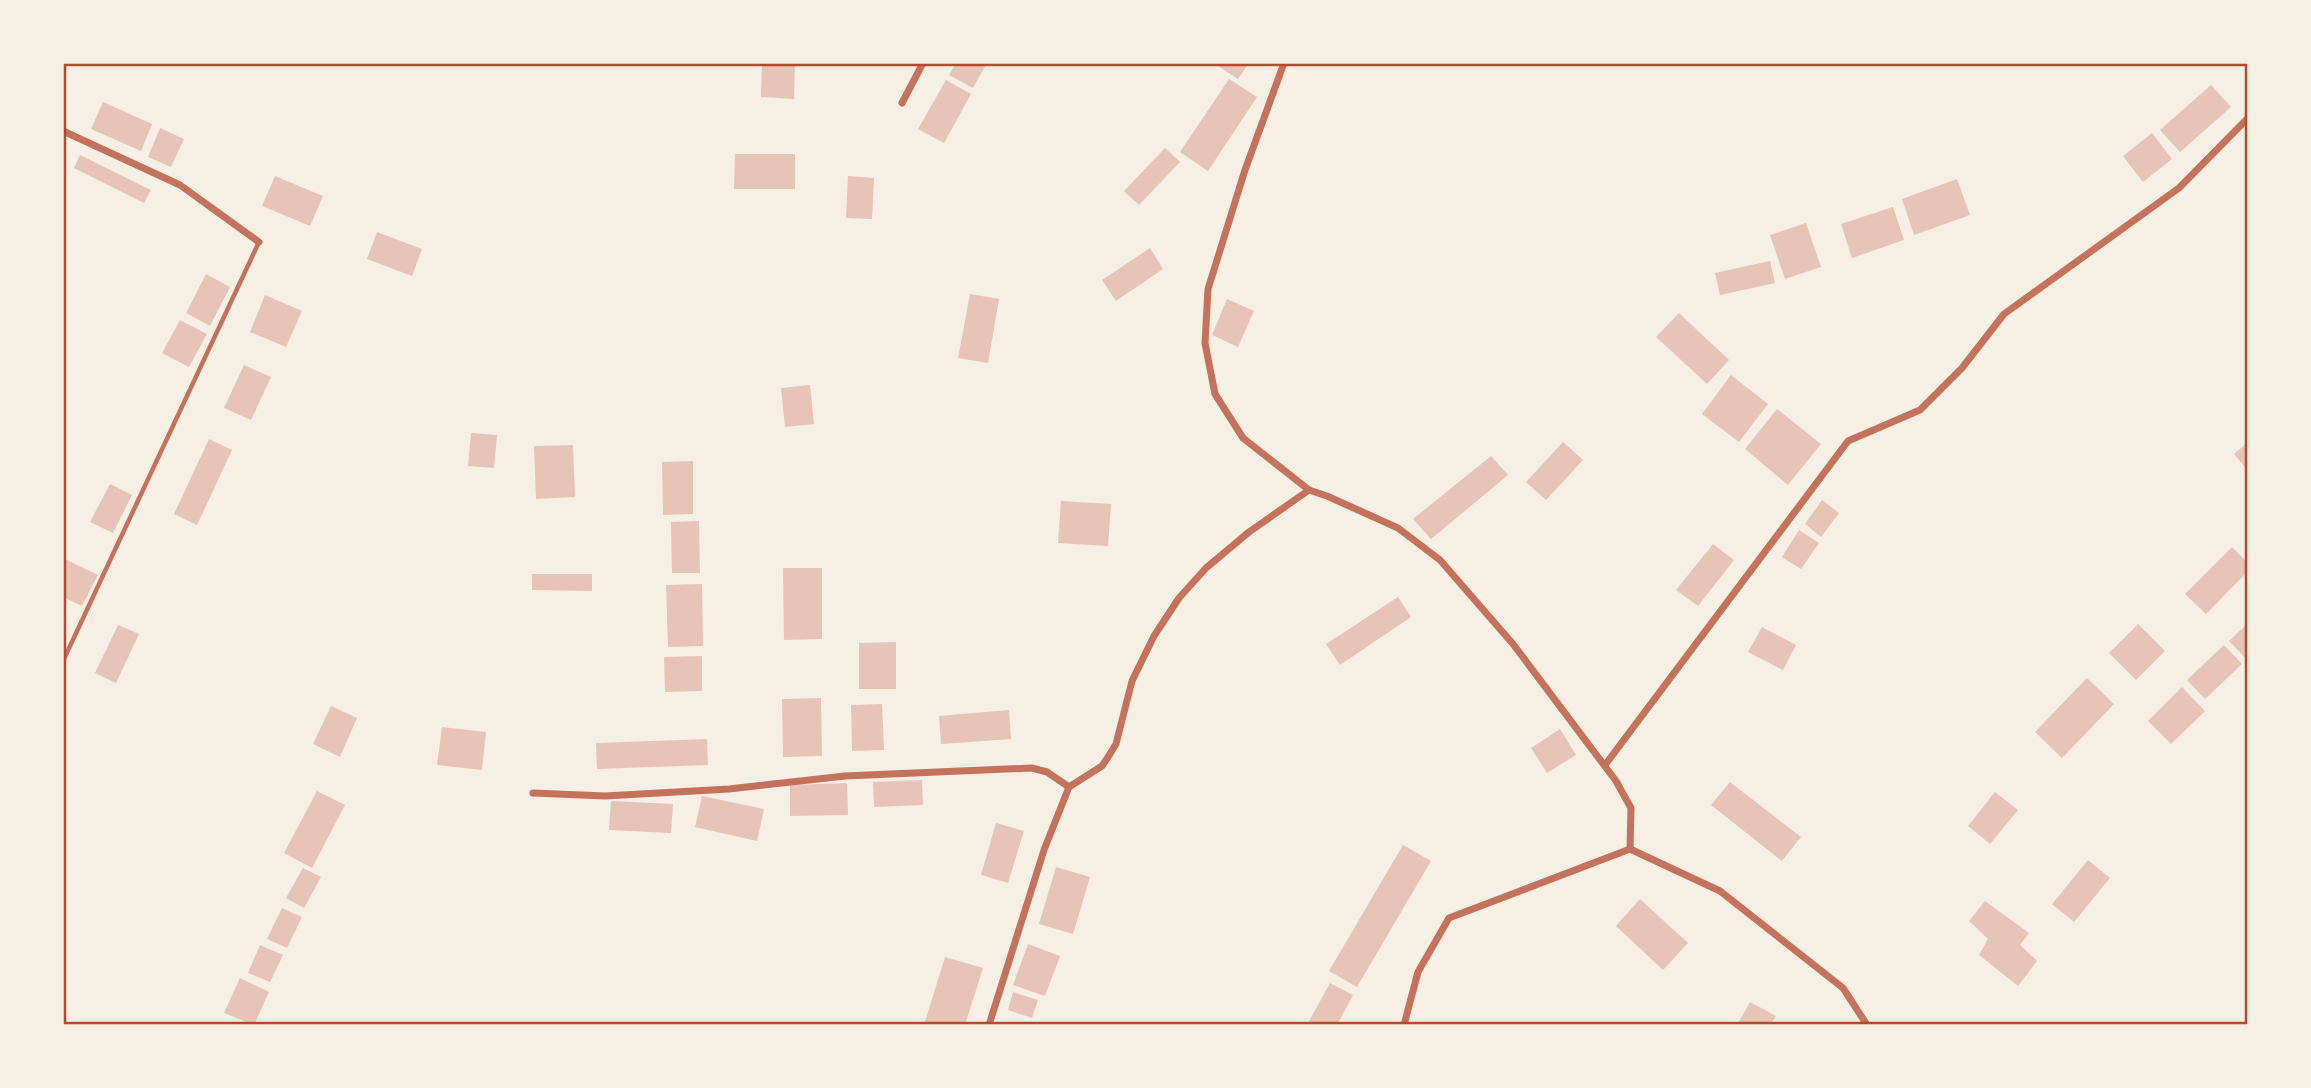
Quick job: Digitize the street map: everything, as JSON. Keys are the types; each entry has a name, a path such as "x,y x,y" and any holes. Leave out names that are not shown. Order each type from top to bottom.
{"street":[{"path":"902,103 923,63"},
{"path":"1284,63 1245,170 1208,289 1205,343 1216,394 1243,438 1309,490 1398,528 1440,561 1513,644 1616,781 1631,807 1630,849"},
{"path":"1605,765 1848,441 1920,410 1962,368 2004,314 2179,188 2248,118"},
{"path":"63,131 180,185 259,242"},
{"path":"989,1025 1044,850 1069,787 1102,766 1116,744 1132,681 1154,636 1179,598 1206,568 1249,532 1309,490"},
{"path":"533,793 605,796 729,789 845,776 1031,768 1047,772 1069,787"},
{"path":"1404,1025 1418,972 1449,918 1630,849 1720,891 1843,988 1867,1025"}],"lane":[{"path":"63,661 259,242"}],"building":[{"path":"762,63 795,63 794,99 761,97"},
{"path":"956,63 987,63 973,88 949,75"},
{"path":"1213,63 1249,63 1238,79"},
{"path":"1229,79 1257,97 1208,171 1180,152"},
{"path":"946,80 971,94 944,143 918,129"},
{"path":"2211,85 2231,107 2180,152 2160,130"},
{"path":"103,102 152,124 141,151 91,129"},
{"path":"160,128 184,139 171,167 148,157"},
{"path":"2152,133 2172,159 2143,182 2123,156"},
{"path":"1165,148 1180,162 1139,205 1124,191"},
{"path":"735,154 795,154 795,189 734,189"},
{"path":"80,155 151,190 144,203 74,168"},
{"path":"275,176 323,196 310,226 262,206"},
{"path":"848,176 874,178 872,219 846,218"},
{"path":"1957,179 1970,215 1914,235 1902,199"},
{"path":"1893,207 1904,240 1852,258 1841,224"},
{"path":"1806,223 1821,267 1785,279 1770,235"},
{"path":"377,232 422,249 412,276 367,259"},
{"path":"1150,248 1163,269 1116,301 1102,280"},
{"path":"1770,261 1775,283 1720,295 1715,273"},
{"path":"206,274 230,287 210,326 186,313"},
{"path":"970,294 999,299 988,363 958,358"},
{"path":"265,295 302,311 286,347 250,332"},
{"path":"1227,299 1254,311 1238,347 1212,335"},
{"path":"1679,313 1729,360 1707,384 1656,337"},
{"path":"180,320 207,334 189,367 162,353"},
{"path":"244,365 271,377 251,420 224,408"},
{"path":"1731,375 1768,404 1739,442 1702,414"},
{"path":"810,385 814,424 785,427 781,388"},
{"path":"1777,409 1821,444 1788,485 1745,449"},
{"path":"471,433 497,435 494,468 468,466"},
{"path":"209,439 232,450 197,525 174,514"},
{"path":"1563,442 1583,460 1546,500 1526,482"},
{"path":"2248,442 2248,471 2234,454"},
{"path":"573,445 575,497 536,499 534,446"},
{"path":"1491,456 1508,475 1431,539 1413,519"},
{"path":"693,461 693,514 663,515 662,462"},
{"path":"110,484 132,495 113,533 90,522"},
{"path":"1822,500 1839,513 1821,537 1805,524"},
{"path":"1061,501 1111,504 1108,546 1058,543"},
{"path":"699,521 700,573 672,573 671,522"},
{"path":"1799,530 1819,543 1801,569 1782,557"},
{"path":"1713,544 1734,560 1698,606 1676,590"},
{"path":"2232,547 2248,563 2248,571 2206,614 2185,594"},
{"path":"63,558 98,575 82,606 63,597"},
{"path":"783,568 822,568 822,639 784,640"},
{"path":"532,574 592,574 592,591 532,590"},
{"path":"702,584 703,646 668,647 666,585"},
{"path":"1398,597 1411,617 1340,665 1326,644"},
{"path":"2248,623 2248,661 2229,641"},
{"path":"2138,624 2165,651 2136,680 2109,653"},
{"path":"118,625 139,634 116,683 95,673"},
{"path":"1762,627 1796,645 1783,670 1748,652"},
{"path":"896,642 896,689 859,689 859,643"},
{"path":"2224,645 2242,664 2205,699 2187,680"},
{"path":"702,656 702,691 665,692 664,657"},
{"path":"2087,678 2114,704 2062,758 2035,732"},
{"path":"2182,687 2205,711 2171,744 2148,721"},
{"path":"821,698 822,756 783,757 782,699"},
{"path":"882,704 884,750 852,751 851,705"},
{"path":"331,706 357,718 340,757 313,744"},
{"path":"1009,710 1011,739 941,744 939,716"},
{"path":"442,727 486,732 482,770 437,765"},
{"path":"1560,729 1576,755 1547,773 1531,748"},
{"path":"707,739 708,765 597,769 596,743"},
{"path":"922,780 923,805 874,807 873,782"},
{"path":"1730,782 1801,837 1782,861 1711,805"},
{"path":"847,783 848,815 790,816 790,785"},
{"path":"317,791 345,805 312,868 284,853"},
{"path":"1995,792 2018,810 1990,844 1968,826"},
{"path":"702,796 764,809 757,841 695,827"},
{"path":"611,801 673,804 671,833 609,830"},
{"path":"996,823 1024,831 1008,883 981,875"},
{"path":"1403,845 1431,861 1357,987 1329,971"},
{"path":"2088,860 2110,878 2074,922 2052,904"},
{"path":"1056,867 1090,877 1073,934 1039,924"},
{"path":"303,868 321,877 304,908 286,898"},
{"path":"1640,899 1688,943 1663,970 1616,926"},
{"path":"1985,901 2029,933 2020,945 2037,961 2018,986 1979,955 1988,939 1969,921"},
{"path":"282,908 302,917 287,948 267,939"},
{"path":"1028,944 1060,956 1045,996 1013,985"},
{"path":"260,945 283,955 270,982 248,973"},
{"path":"945,957 983,968 965,1025 924,1025"},
{"path":"240,978 269,992 254,1025 224,1013"},
{"path":"1330,983 1353,995 1337,1025 1307,1025"},
{"path":"1013,992 1038,1000 1032,1018 1008,1010"},
{"path":"1750,1002 1776,1016 1770,1025 1737,1025"}]}
